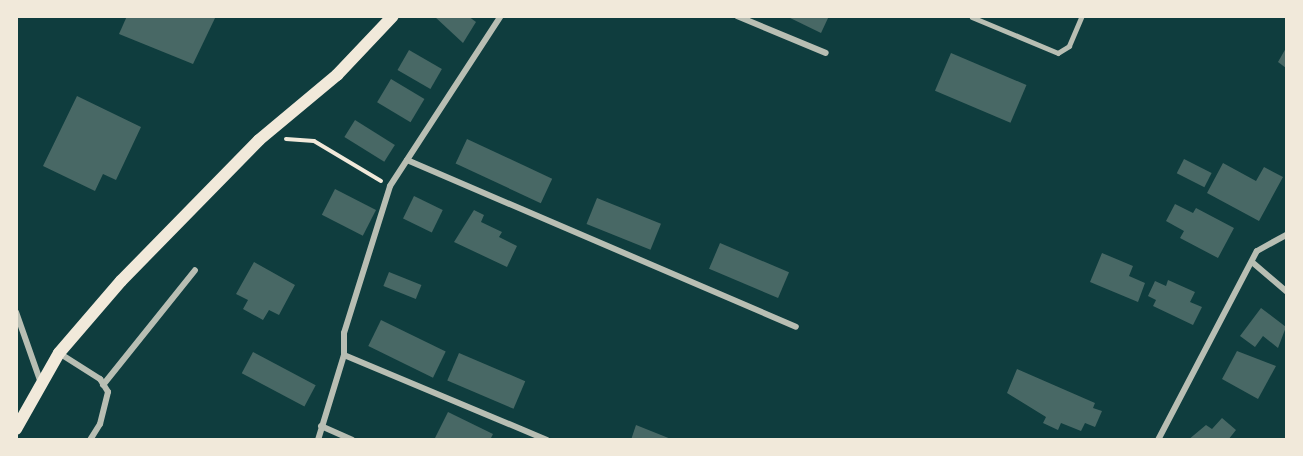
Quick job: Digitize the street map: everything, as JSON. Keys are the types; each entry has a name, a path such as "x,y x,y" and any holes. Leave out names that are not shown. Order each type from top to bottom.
{"main road":[{"path":"18,423 40,380 59,353 259,140 337,75 393,16"}],"street":[{"path":"318,440 344,355 344,333 390,186 501,16"},
{"path":"737,16 826,53"},
{"path":"407,160 796,327"},
{"path":"1158,440 1263,244 1287,235"},
{"path":"1252,262 1287,291"},
{"path":"103,385 195,270"},
{"path":"16,312 40,380"},
{"path":"59,353 103,385 108,401 90,440"},
{"path":"344,355 547,440"},
{"path":"321,426 352,440"}],"lane":[{"path":"972,16 1058,53 1069,46 1082,16"}],"path":[{"path":"259,140 314,141 390,186"}],"building":[{"path":"127,16 216,16 193,64 119,34"},
{"path":"434,16 468,16 476,22 463,43"},
{"path":"786,16 829,16 821,33"},
{"path":"1286,48 1286,68 1278,62"},
{"path":"409,50 442,69 430,89 398,70"},
{"path":"951,53 1026,85 1010,123 935,91"},
{"path":"391,79 424,99 411,122 377,102"},
{"path":"77,96 141,127 116,180 103,174 95,191 43,166"},
{"path":"355,120 395,145 384,162 344,137"},
{"path":"467,139 552,179 541,203 456,163"},
{"path":"1184,159 1212,173 1204,187 1177,173"},
{"path":"1223,163 1256,181 1264,167 1283,177 1259,221 1207,193"},
{"path":"335,189 376,210 363,236 322,215"},
{"path":"414,196 443,210 432,232 403,218"},
{"path":"597,198 661,224 650,250 587,224"},
{"path":"1175,204 1193,213 1196,208 1234,228 1218,258 1180,238 1184,231 1166,221"},
{"path":"474,210 484,215 481,222 502,232 499,237 517,246 507,267 454,242"},
{"path":"720,243 789,272 778,298 709,269"},
{"path":"1102,253 1133,266 1129,276 1145,283 1138,302 1090,282"},
{"path":"254,262 295,285 279,315 269,310 263,320 243,309 248,300 236,294"},
{"path":"389,272 421,285 416,299 383,286"},
{"path":"1168,280 1195,292 1190,302 1202,307 1193,325 1153,306 1156,300 1148,296 1155,281 1166,286"},
{"path":"1261,308 1286,327 1278,348 1263,336 1255,347 1240,336"},
{"path":"381,320 446,352 433,378 368,346"},
{"path":"1237,351 1276,366 1258,399 1222,379"},
{"path":"253,352 316,385 304,407 242,373"},
{"path":"459,353 525,381 514,409 447,381"},
{"path":"1017,369 1095,403 1093,408 1102,411 1095,427 1085,423 1081,431 1061,423 1058,430 1043,423 1046,417 1007,393"},
{"path":"448,412 493,434 490,440 435,438"},
{"path":"1222,418 1236,430 1228,440 1188,440 1206,425 1212,429"},
{"path":"636,425 671,439 671,440 631,440"}]}
